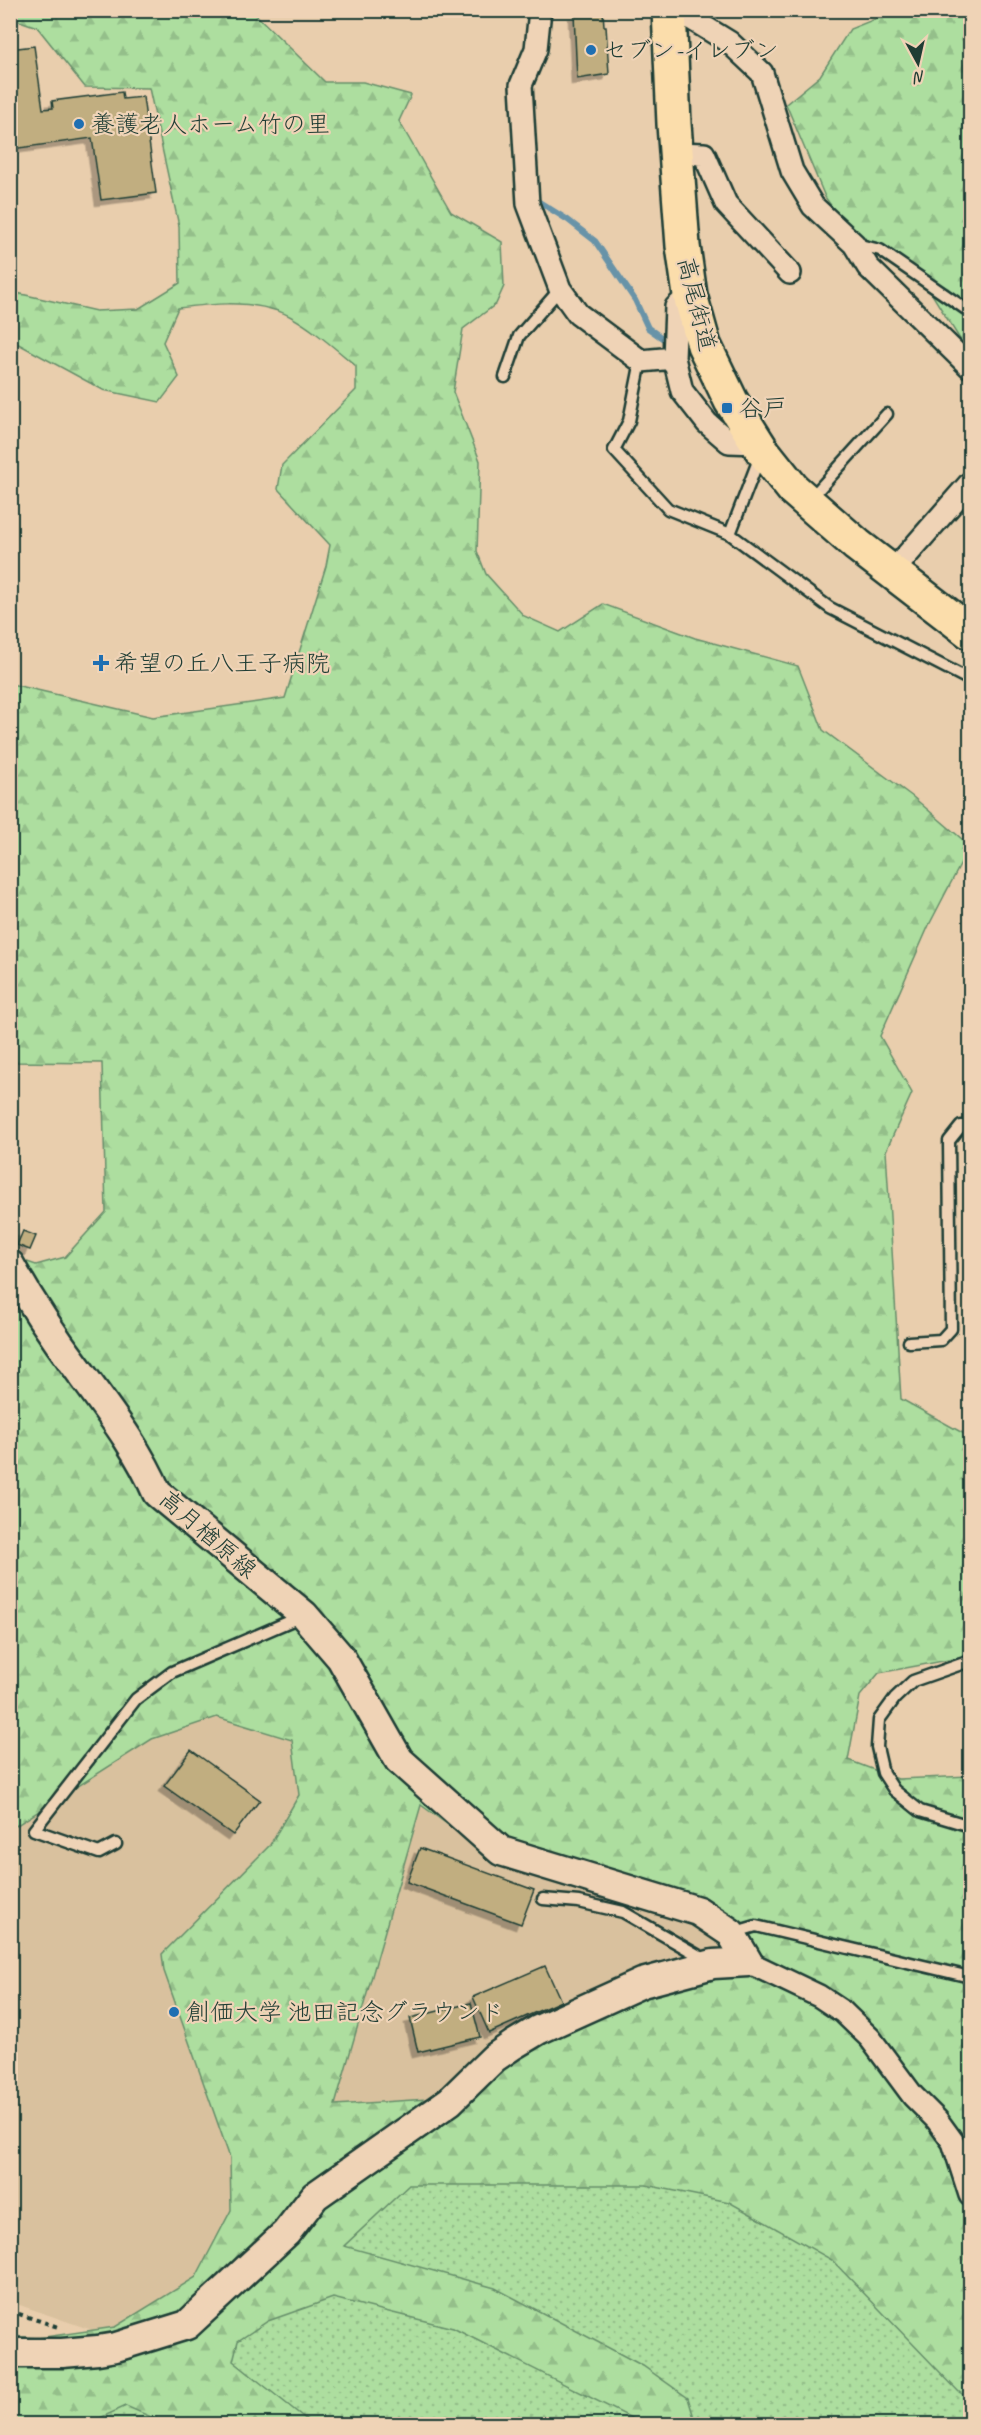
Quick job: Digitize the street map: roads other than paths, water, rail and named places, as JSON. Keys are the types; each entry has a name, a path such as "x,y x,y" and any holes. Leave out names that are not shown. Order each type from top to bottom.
{"main road":[{"name":"高尾街道","path":"669,10 682,246 690,295 704,345 731,401 759,446 792,489 856,545 970,632"},
{"name":"高月楢原線","path":"10,1264 55,1337 118,1423 148,1472 157,1493 304,1615 341,1658 399,1761 501,1851 698,1911 731,1933"},
{"path":"10,2352 62,2353 98,2350 187,2325 286,2233 315,2196 450,2101 494,2058 538,2030 623,1990 713,1964 748,1962 731,1933"}],"street":[{"path":"540,10 536,49 520,84 528,204 560,289 578,314 641,361 674,358"},
{"path":"677,10 729,42 762,73 792,171 813,206 854,244 868,267 970,367"},
{"path":"676,153 704,154 726,204 790,273"},
{"path":"690,295 676,307 674,358 682,391 707,423 729,442 759,446"},
{"path":"892,572 970,483"},
{"path":"748,1962 819,1995 843,2012 870,2038 913,2096 937,2120 953,2142 970,2195"}],"lane":[{"path":"854,244 880,250 970,312"},
{"path":"505,377 519,336 560,289"},
{"path":"641,361 629,421 614,450 669,509 730,534 830,608 970,680"},
{"path":"807,502 887,414"},
{"path":"730,534 759,446"},
{"path":"909,1342 941,1340 951,1329 949,1142 961,1126 970,1126"},
{"path":"116,1844 99,1853 34,1830 136,1699 153,1685 172,1672 304,1615"},
{"path":"970,1661 912,1681 895,1698 879,1720 877,1747 883,1773 894,1790 920,1811 970,1826"},
{"path":"543,1899 579,1902 623,1912 713,1964"},
{"path":"731,1933 756,1926 970,1977"}],"waterway":[{"path":"536,194 536,200 568,220 595,241 635,300 648,328 665,340"}],"place":[{"name":"セブン-イレブン","path":"591,50"},
{"name":"養護老人ホーム竹の里","path":"79,124"},
{"name":"谷戸","path":"727,408"},
{"name":"希望の丘八王子病院","path":"101,663"},
{"name":"創価大学 池田記念グラウンド","path":"174,2012"}]}
